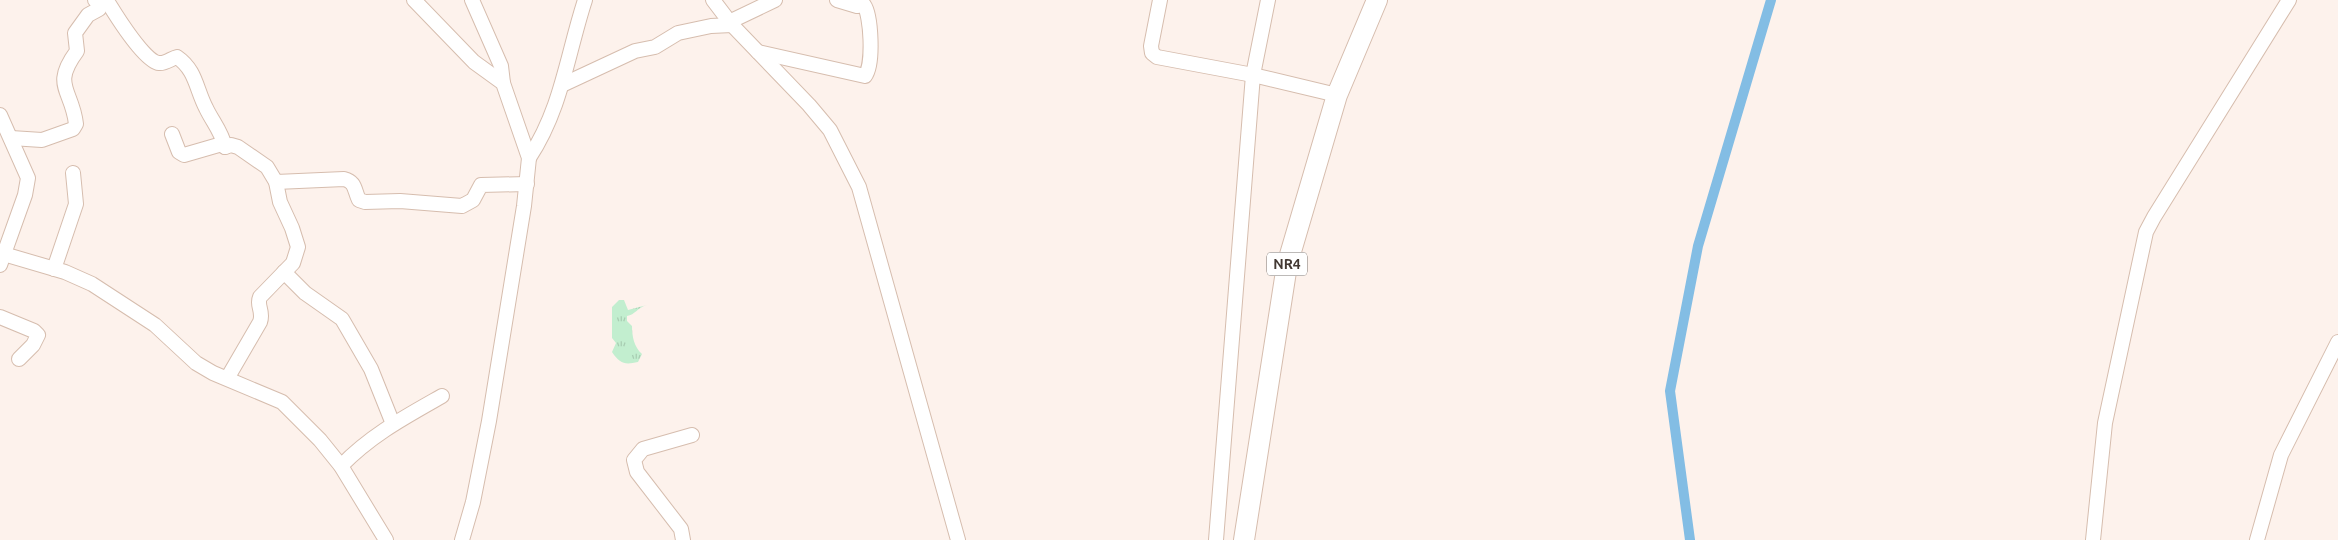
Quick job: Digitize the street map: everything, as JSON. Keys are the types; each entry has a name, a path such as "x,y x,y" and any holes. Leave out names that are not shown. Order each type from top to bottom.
{"highway":[{"name":"NR4","path":"1244,540 1287,265 1337,95 1376,0"}],"street":[{"path":"414,0 474,62 503,83"},
{"path":"472,0 501,66 503,83 530,158"},
{"path":"462,540 473,502 489,421 530,158 550,123 585,0"},
{"path":"713,0 730,24 809,104 830,130 859,187 958,540"},
{"path":"562,85 635,51 655,47 678,33 730,24 775,0"},
{"path":"757,52 865,76 868,69 870,33 867,10 864,5 856,6 837,0"},
{"path":"1160,0 1151,46 1152,53 1156,57 1252,75 1337,95"},
{"path":"1216,540 1252,75 1268,0"},
{"path":"2093,540 2106,423 2146,232 2289,0"},
{"path":"11,138 42,140 73,128 76,124 75,114 63,80 64,72 77,50 75,33 88,15 99,9 96,1"},
{"path":"96,1 109,4 125,30 154,61 163,63 177,57 190,70 197,81 202,100 225,147"},
{"path":"0,115 28,178 25,195 1,258 54,269 92,284 114,296 155,325 196,363 213,373 228,377 282,402 320,440 341,466 381,528 386,540"},
{"path":"172,134 179,152 184,155 222,144 225,147 230,145 238,147 267,167 276,182 280,202 298,247 293,263 260,297 258,302 262,316 260,322 228,377"},
{"path":"54,269 76,204 74,173"},
{"path":"276,182 344,179 351,180 359,200 365,202 400,201 462,206 473,200 481,185 527,184"},
{"path":"284,272 305,293 342,319 371,368 393,424"},
{"path":"0,317 34,331 38,335 33,345 19,360"},
{"path":"2257,540 2281,456 2338,342"},
{"path":"341,466 360,446 393,424 442,396"},
{"path":"683,540 681,528 638,472 634,460 643,449 692,435"}],"green space":[{"path":"619,300 624,300 628,310 647,305 627,316 627,321 632,326 635,345 642,354 638,362 623,363 612,352 616,343 612,338 612,307"}],"waterway":[{"path":"1690,540 1670,391 1698,246 1771,0"}]}
